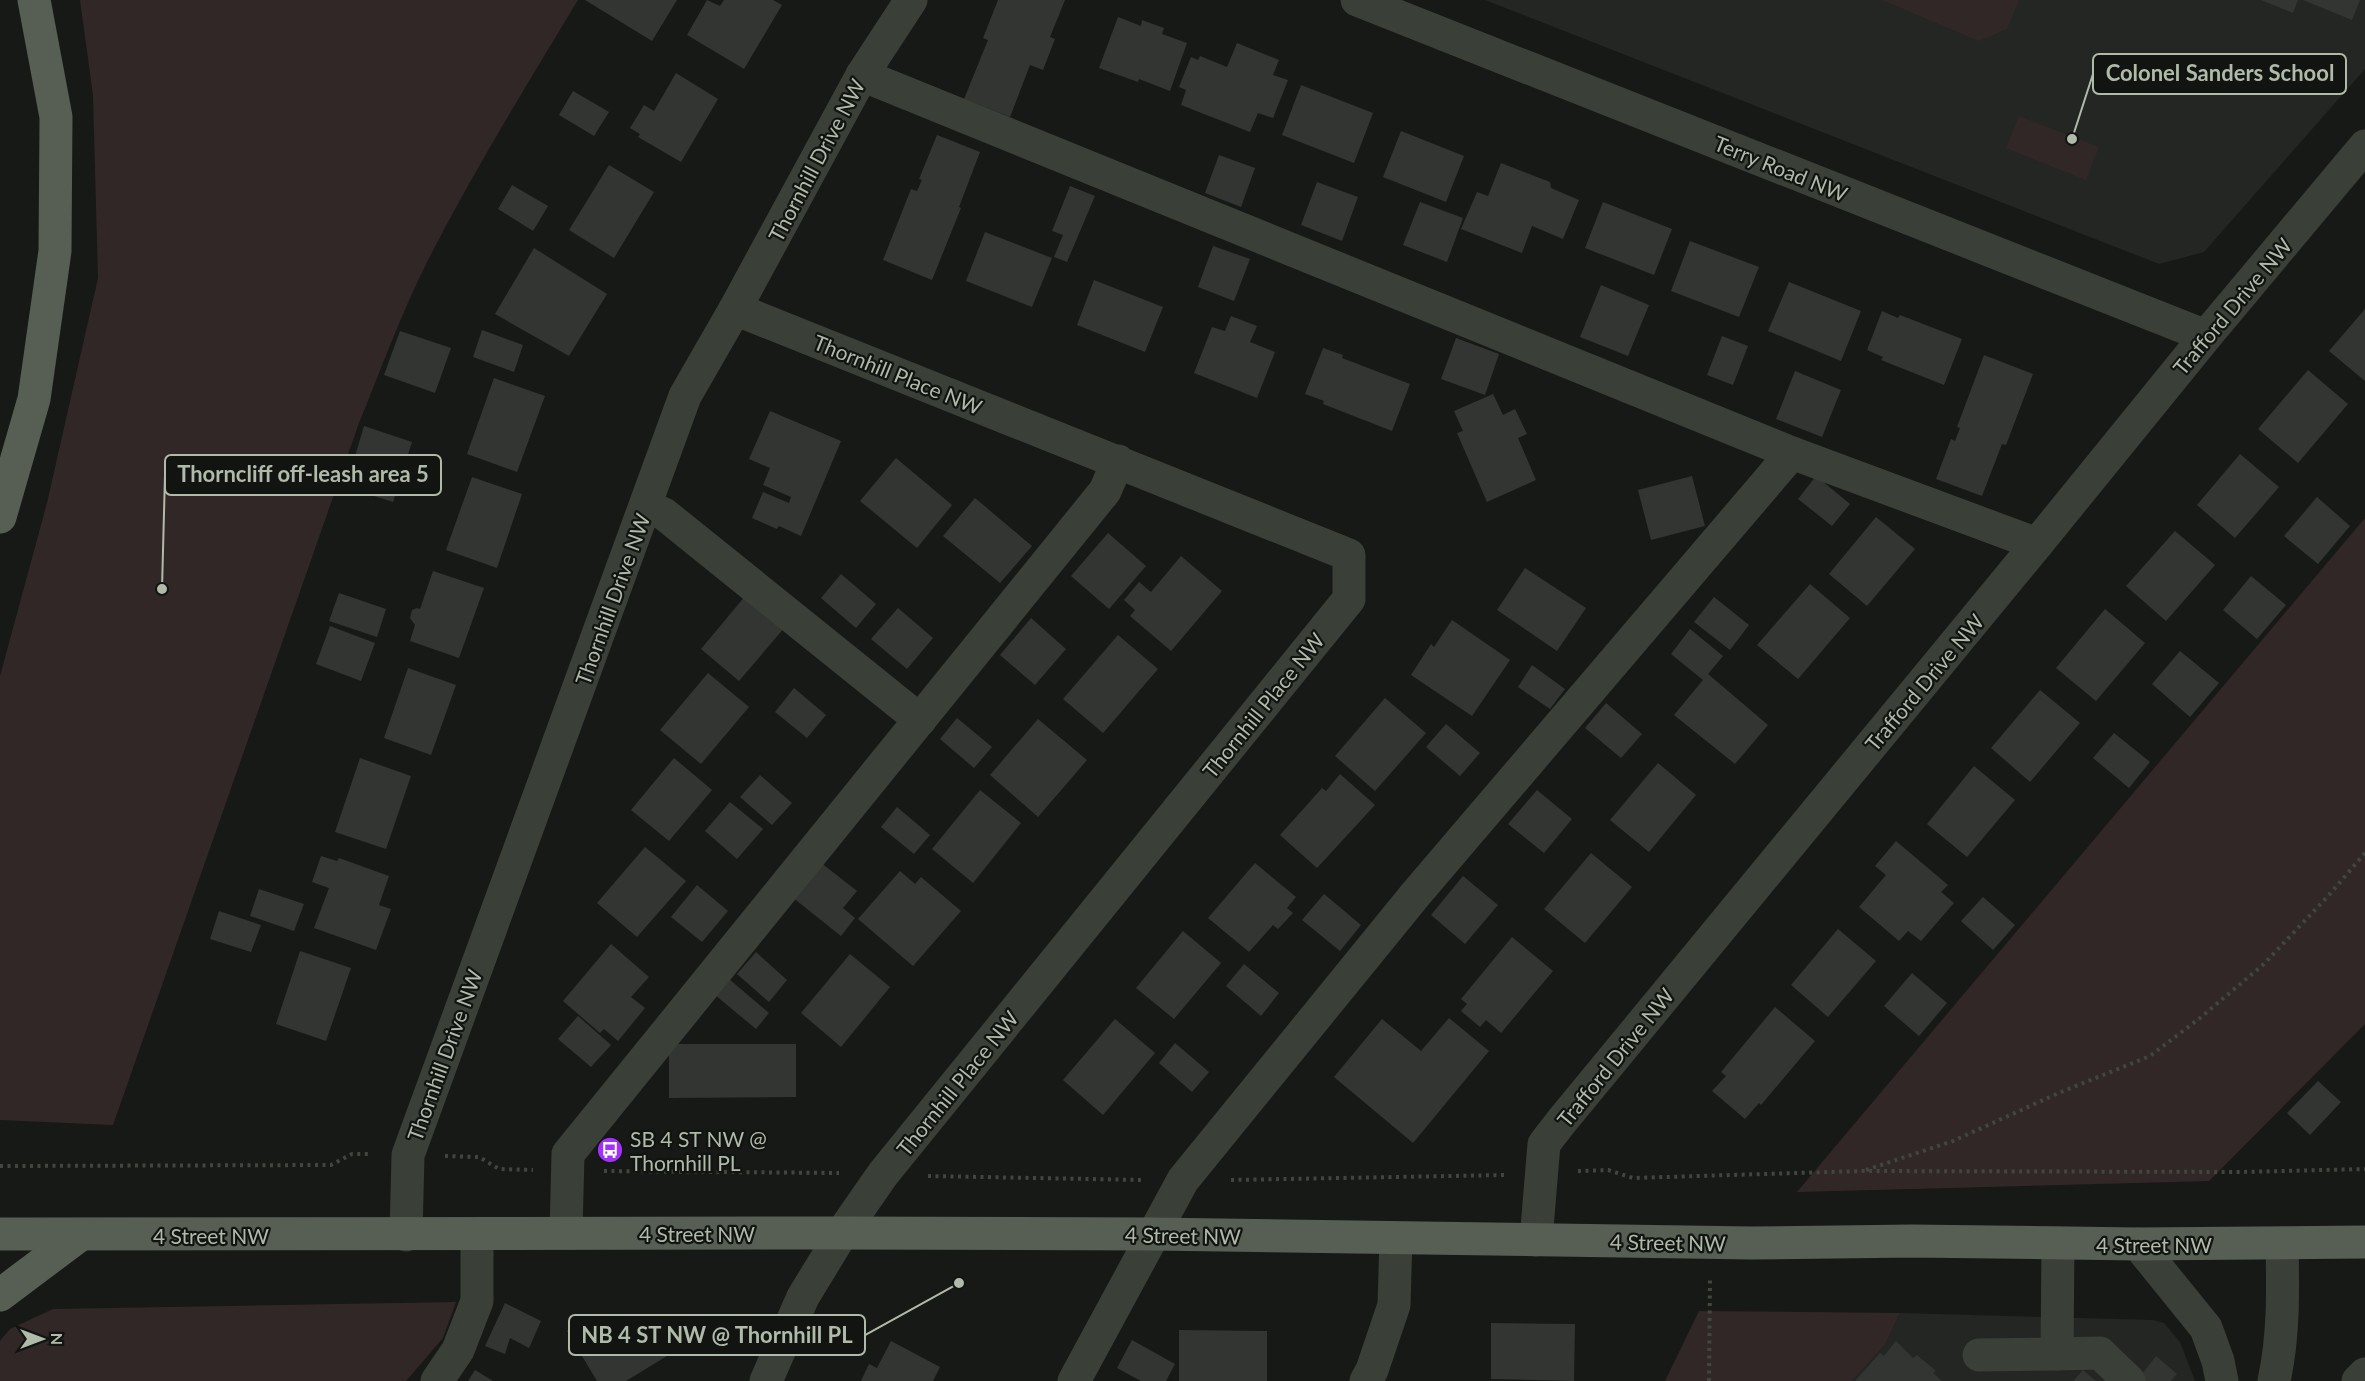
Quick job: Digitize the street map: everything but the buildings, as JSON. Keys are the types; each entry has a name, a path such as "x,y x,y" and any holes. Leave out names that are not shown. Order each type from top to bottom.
{"main road":[{"path":"0,517 34,399 54,251 56,117 34,0"},
{"name":"4 Street NW","path":"0,1234 1154,1234 1711,1243 2365,1242"},
{"path":"0,1295 81,1235"}],"street":[{"name":"Thornhill Drive NW","path":"406,1235 408,1155 685,396 862,75 911,0"},
{"name":"Terry Road NW","path":"1357,0 2206,336"},
{"path":"862,75 1792,453 2037,544"},
{"name":"Trafford Drive NW","path":"1536,1240 1544,1144 2206,336 2365,146"},
{"name":"Thornhill Place NW","path":"735,309 1348,555 1349,599 882,1174 803,1297 766,1381"},
{"path":"1074,1381 1183,1180 1408,904 1792,453"},
{"path":"566,1233 568,1154 1105,491 1118,461"},
{"path":"646,506 664,514 920,720"},
{"path":"437,1381 458,1350 477,1301 477,1234"},
{"path":"1366,1381 1394,1305 1396,1238"},
{"path":"2274,1381 2279,1361 2283,1306 2282,1243"},
{"path":"2057,1354 2058,1244"},
{"path":"2138,1244 2206,1328 2218,1361 2222,1381"},
{"path":"1979,1355 2100,1353 2129,1381"},
{"path":"2358,1381 2365,1374"}],"path":[{"path":"1862,1171 1953,1141 2061,1092 2150,1056 2200,1018 2264,964 2365,853"},
{"path":"0,1166 331,1165 352,1154"},
{"path":"479,1157 499,1169 835,1173"},
{"path":"1608,1170 1633,1178 1862,1171 2241,1172 2365,1169"},
{"path":"1709,1381 1711,1369 1711,1243"}],"shaded area":[{"path":"80,0 578,0 463,195 408,302 359,423 113,1125 0,1120 0,676 47,503 98,278 93,95"},
{"path":"1485,0 2365,0 2365,69 2204,252 2159,264"},
{"path":"1882,0 2019,0 2007,29 1979,41"},
{"path":"2019,116 2099,147 2086,180 2006,148"},
{"path":"2365,518 2365,1024 2209,1181 1797,1192"},
{"path":"456,1302 443,1338 406,1381 0,1381 0,1341 10,1329 53,1309"},
{"path":"1699,1311 1900,1313 1885,1345 1852,1381 1665,1381"},
{"path":"1900,1313 2153,1320 2164,1323 2180,1342 2195,1381 1852,1381 1885,1345"}],"place":[{"name":"Colonel Sanders School","path":"2072,139"},
{"name":"Thorncliff off-leash area 5","path":"162,589"},
{"name":"SB 4 ST NW @ Thornhill PL","path":"610,1150"},
{"name":"NB 4 ST NW @ Thornhill PL","path":"959,1283"}]}
